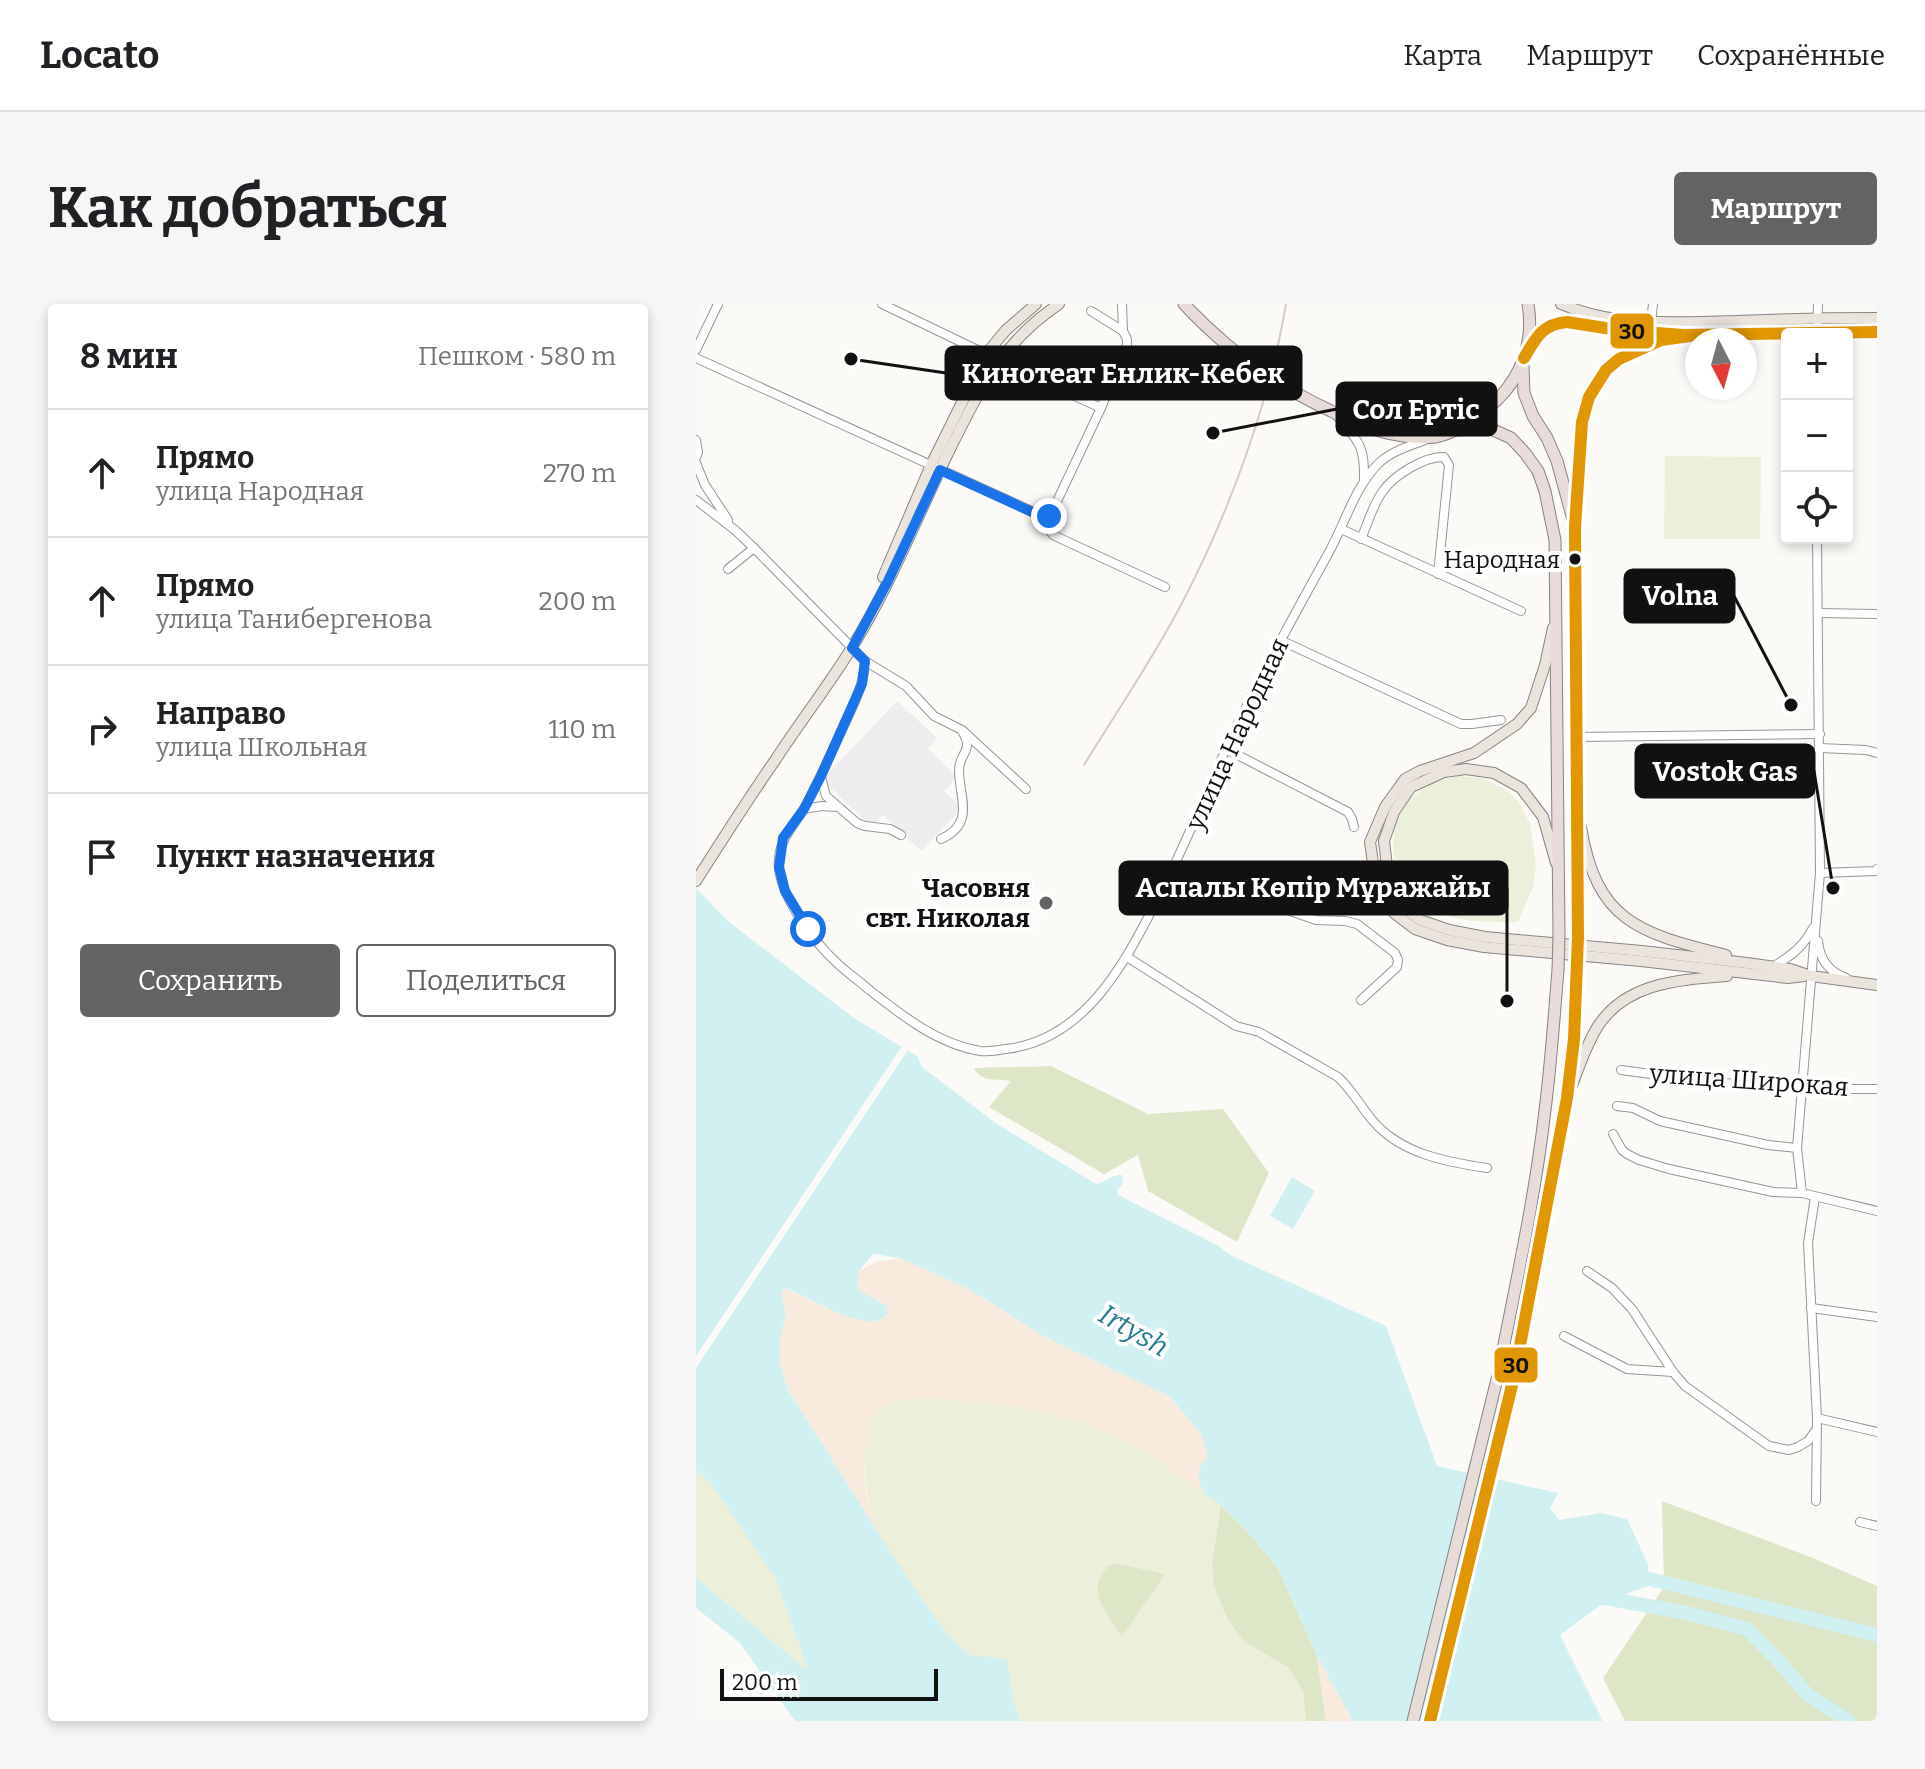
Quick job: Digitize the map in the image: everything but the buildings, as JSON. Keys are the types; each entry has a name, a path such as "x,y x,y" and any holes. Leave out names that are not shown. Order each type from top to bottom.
{"highway":[{"path":"1184,304 1253,366 1296,395 1359,425 1402,436 1434,438 1457,430 1489,428 1511,438 1538,471 1555,540 1559,935 1545,1110 1498,1375 1413,1721"},
{"path":"1430,1721 1512,1388 1567,1098 1574,1039 1578,937 1575,527 1557,461 1524,393 1523,361 1530,331 1528,304"},
{"path":"1457,430 1507,391 1523,361"}],"main road":[{"path":"696,881 852,648 888,581 986,354 1006,330 1036,304"},
{"path":"936,468 998,361 1021,334 1059,304"},
{"path":"1561,304 1581,313 1651,322 1877,318"},
{"path":"1523,361 1540,332 1553,324 1572,322 1617,330 1685,336"},
{"path":"1853,332 1877,332"},
{"path":"1757,334 1781,334"},
{"path":"1771,334 1781,338"},
{"path":"1575,527 1582,422 1589,397 1606,370 1629,353 1661,340 1685,337"},
{"path":"1422,775 1474,753 1517,724 1531,708 1545,665 1556,614"},
{"path":"1559,876 1543,817 1521,788 1494,773 1466,769 1405,779 1385,807 1370,842 1376,884 1394,913 1415,929 1447,940 1484,947 1747,968 1788,978 1811,976"},
{"path":"1577,804 1584,847 1593,873 1603,894 1619,913 1664,939 1731,956 1747,968"},
{"path":"1567,1098 1599,1025 1617,1004 1641,991 1675,980 1774,966 1811,976 1877,985"}],"street":[{"path":"696,350 718,304"},
{"path":"882,304 986,354"},
{"path":"1047,518 1101,408 1127,345 1122,304"},
{"path":"1651,322 1653,304"},
{"path":"1817,328 1818,304"},
{"path":"1091,311 1123,331"},
{"path":"696,358 1047,518"},
{"path":"998,361 1101,408"},
{"path":"1335,413 1360,443 1365,457 1364,480"},
{"name":"улица Народная","path":"865,661 862,684 821,776 804,809 783,838 779,867 785,891 808,929 836,962 926,1031 982,1051 1034,1044 1059,1031 1081,1012 1103,991 1127,957 1177,863 1226,749 1280,640 1341,529 1364,480 1393,453 1434,438"},
{"path":"696,440 696,460 705,485 735,530"},
{"path":"1361,539 1383,491 1397,477 1424,460 1444,457 1449,465 1438,574"},
{"path":"696,500 754,548 865,661 906,686 934,716 962,730 1026,789"},
{"path":"1047,518 1053,535 1165,587"},
{"path":"1341,529 1521,611"},
{"path":"1802,1193 1797,1148 1820,873 1817,544"},
{"path":"728,569 754,548"},
{"path":"1818,613 1877,614"},
{"path":"1280,640 1461,724 1501,720"},
{"path":"941,839 958,827 964,810 959,768 968,748 962,730"},
{"path":"1577,737 1820,734"},
{"path":"1820,748 1877,753"},
{"path":"1226,749 1348,812 1354,827"},
{"path":"821,776 826,796 857,823 890,829 901,835"},
{"path":"804,809 836,807"},
{"path":"1177,863 1216,885 1316,920 1357,924 1395,953 1398,960 1397,967 1361,1000"},
{"path":"1820,873 1877,869"},
{"path":"1774,966 1794,954 1807,940 1817,920"},
{"path":"1817,920 1820,955 1835,974 1854,982"},
{"path":"1127,957 1236,1026 1259,1032 1338,1077 1382,1131 1398,1143 1447,1162 1487,1168"},
{"name":"улица Широкая","path":"1621,1070 1711,1082 1803,1089 1877,1089"},
{"path":"1617,1106 1633,1108 1660,1121 1768,1145 1797,1148"},
{"path":"1613,1134 1622,1150 1639,1160 1669,1169 1773,1192 1802,1193 1877,1211"},
{"path":"1815,1197 1808,1243 1817,1418 1816,1501"},
{"path":"1587,1271 1612,1288 1632,1309 1685,1386 1769,1446 1789,1450 1798,1447 1808,1441 1816,1430"},
{"path":"1811,1308 1877,1317"},
{"path":"1564,1336 1627,1369 1673,1372"},
{"path":"1817,1418 1877,1432"},
{"path":"1860,1522 1877,1526"}],"shaded area":[{"path":"897,701 937,738 928,749 957,777 944,791 962,808 921,851 883,815 872,827 822,780"}],"green space":[{"path":"1665,456 1761,457 1760,539 1664,539"},
{"path":"1459,776 1482,778 1505,789 1518,801 1530,823 1536,865 1533,887 1518,922 1469,920 1444,915 1422,904 1402,881 1393,851 1397,820 1404,807 1425,788"},
{"path":"1051,1066 1148,1114 1223,1109 1269,1173 1237,1242 1148,1191 1138,1155 1104,1174 989,1107 1011,1081 985,1078 974,1068"},
{"path":"932,1398 1016,1406 1086,1423 1143,1450 1221,1505 1212,1563 1214,1586 1227,1618 1246,1642 1289,1668 1303,1691 1306,1721 1021,1721 1013,1700 1007,1659 978,1658 962,1649 907,1578 873,1520 864,1465 867,1429 873,1415 888,1402","holes":["1119,1564 1164,1574 1122,1635 1101,1604 1109,1565"]},
{"path":"696,1469 709,1481 776,1579 810,1674 696,1578"},
{"path":"1662,1501 1813,1558 1877,1586 1877,1721 1625,1721 1603,1678 1664,1587"},
{"path":"1221,1505 1278,1568 1317,1656 1326,1721 1306,1721 1303,1691 1289,1668 1245,1642 1227,1618 1214,1586 1212,1563"},
{"path":"1119,1564 1165,1574 1122,1636 1104,1610 1098,1593 1098,1584 1109,1565"}],"sand":[{"path":"900,1258 969,1289 1045,1337 1169,1396 1201,1434 1207,1452 1207,1458 1199,1469 1204,1494 1143,1450 1086,1423 1016,1406 932,1398 900,1400 883,1405 869,1421 864,1470 867,1496 878,1533 788,1390 780,1364 780,1338 786,1314 781,1293 785,1288 845,1315 882,1320 857,1289 859,1271 876,1262"},
{"path":"1317,1656 1353,1721 1326,1721"}],"water":[{"name":"Irtysh","path":"696,888 729,922 854,1018 917,1056 922,1067 997,1124 1096,1184 1122,1175 1123,1183 1117,1191 1118,1195 1217,1245 1232,1256 1386,1326 1437,1466 1558,1493 1550,1508 1559,1520 1601,1513 1627,1519 1648,1564 1648,1586 1606,1601 1560,1635 1603,1721 1353,1721 1317,1656 1278,1568 1221,1505 1204,1494 1199,1469 1207,1458 1207,1452 1201,1434 1169,1396 1045,1337 969,1289 900,1258 873,1254 859,1271 857,1289 887,1306 888,1314 880,1319 872,1322 856,1319 786,1288 781,1292 786,1314 780,1338 780,1364 788,1390 936,1619 969,1655 1007,1659 1013,1700 1021,1721 795,1721 740,1643 696,1608 696,1578 809,1672 776,1579 709,1481 696,1469"},
{"path":"1292,1177 1315,1191 1293,1229 1270,1216"}],"pier":[{"path":"904,1043 910,1047 696,1368 696,1356"}],"waterway":[{"path":"1633,1575 1877,1635"},
{"path":"1594,1596 1687,1613 1747,1629 1808,1695 1849,1721"}],"railway":[{"path":"1084,765 1171,624 1216,532 1258,419 1286,304"}],"transit line":[{"name":"30","path":"1524,358 1536,338 1546,329 1567,322 1683,335 1877,332"},
{"name":"30","path":"1430,1721 1514,1377 1567,1098 1574,1039 1578,937 1575,527 1582,422 1589,397 1606,370 1619,359 1661,340 1685,337"}],"place":[{"name":"Кинотеат Енлик-Кебек","path":"851,359"},
{"name":"Сол Ертіс","path":"1213,433"},
{"name":"Народная","path":"1575,559"},
{"name":"Volna","path":"1791,705"},
{"name":"Vostok Gas","path":"1833,888"},
{"name":"Часовня свт. Николая","path":"1046,903"},
{"name":"Аспалы Көпір Мұражайы","path":"1507,1001"}],"route":[{"path":"808,929 785,891 779,867 783,838 804,809 821,776 862,684 865,661 852,648 888,581 940,470 1043,517 1049,516"}]}
